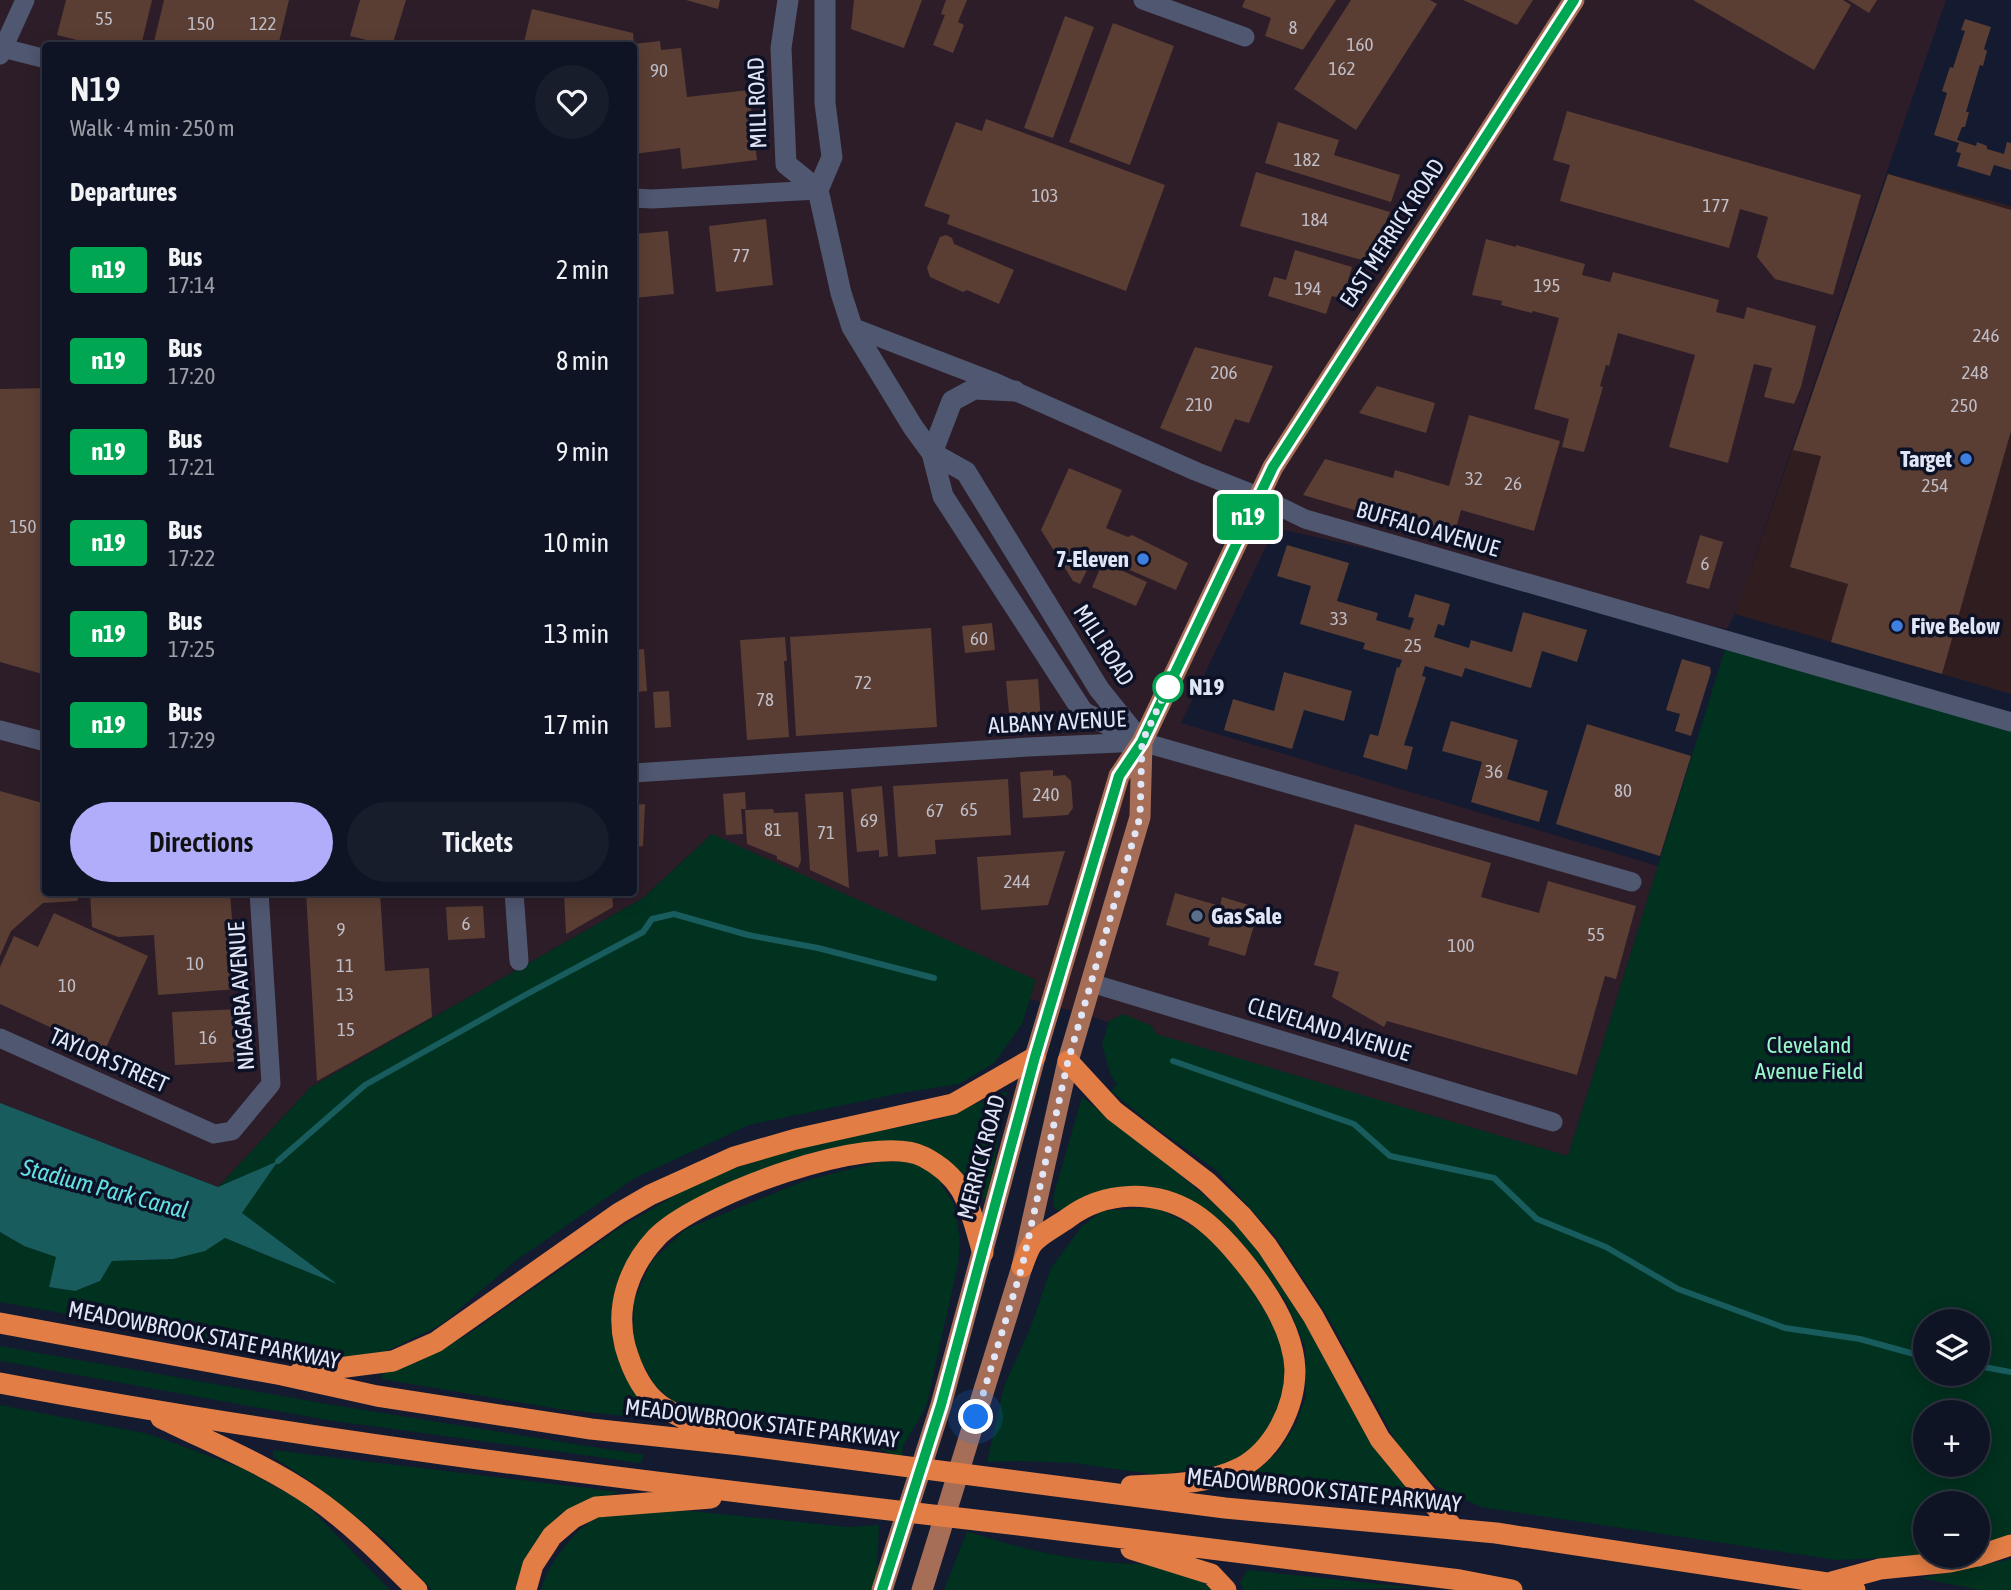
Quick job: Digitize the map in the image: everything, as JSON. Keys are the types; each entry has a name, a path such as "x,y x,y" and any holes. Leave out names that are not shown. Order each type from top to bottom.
{"highway":[{"path":"282,1375 393,1361 436,1342 619,1213 702,1170 734,1157 796,1139 953,1104 1035,1057"},
{"path":"1068,1061 1114,1111 1207,1182 1242,1216 1267,1246 1313,1316 1380,1439 1454,1529"},
{"path":"741,1445 659,1405 641,1384 629,1359 622,1324 626,1286 637,1262 658,1236 683,1217 739,1189 776,1175 837,1158 895,1150 921,1156 948,1173 962,1188 983,1252"},
{"path":"1022,1267 1032,1244 1078,1210 1109,1198 1138,1195 1160,1199 1192,1213 1210,1227 1245,1263 1269,1296 1288,1334 1295,1369 1293,1392 1284,1420 1256,1457 1240,1468 1202,1482 1079,1488"},
{"name":"MEADOWBROOK STATE PARKWAY","path":"0,1322 282,1375 377,1396 591,1429 741,1445 1225,1508 1454,1529 1827,1583 1855,1590"},
{"path":"0,1383 144,1410 436,1453 754,1495 1076,1532 1452,1585 1512,1590"},
{"path":"144,1410 281,1477 313,1497 363,1536 417,1590"},
{"path":"526,1590 533,1565 552,1536 573,1518 596,1507 754,1495"},
{"path":"1076,1532 1211,1574 1226,1590"},
{"path":"1990,1552 2011,1545"},
{"path":"1827,1583 1880,1569 1913,1566"}],"main road":[{"name":"MILL ROAD","path":"788,0 780,48 786,164 818,190 841,293 852,327 932,453 943,496 1083,712 1142,742"},
{"path":"818,190 832,157 825,103 825,0"},
{"name":"EAST MERRICK ROAD","path":"1258,496 1273,467 1343,355 1574,0"},
{"path":"932,453 952,401 974,389 1015,391"},
{"name":"MILL ROAD","path":"932,453 966,472 1100,689 1142,742"},
{"name":"MERRICK ROAD","path":"884,1585 941,1405 1035,1057 1119,776 1142,742 1258,496"},
{"name":"MERRICK ROAD","path":"924,1585 1022,1267 1068,1061 1140,817 1142,742"}],"street":[{"path":"25,0 1,52 42,58"},
{"path":"1143,0 1245,37"},
{"path":"637,198 818,190"},
{"name":"BUFFALO AVENUE","path":"852,327 1015,391 1305,519 2011,722"},
{"path":"0,730 42,742"},
{"name":"ALBANY AVENUE","path":"637,773 1142,742 1632,882"},
{"name":"NIAGARA AVENUE","path":"198,1127 214,1134 232,1131 271,1084 259,896"},
{"path":"514,896 519,961"},
{"name":"CLEVELAND AVENUE","path":"1091,983 1553,1122"},
{"name":"TAYLOR STREET","path":"0,1038 198,1127"}],"shaded area":[{"path":"0,0 1946,0 1735,614 1727,629 1275,528 1181,723 1658,866 1568,1156 1017,995 712,834 643,898 311,1087 218,1187 0,1103"},
{"path":"1888,174 2011,206 2011,694 1735,614"}],"green space":[{"name":"Cleveland Avenue Field","path":"1725,649 2011,731 2011,1534 1990,1542 1990,1491 1913,1491 1913,1557 1837,1560 1481,1507 1434,1485 1399,1447 1328,1317 1275,1236 1215,1169 1156,1128 1111,1091 1117,1084 1111,1075 1102,1045 1109,1021 1123,1014 1152,1026 1156,1034 1568,1156"},
{"path":"712,834 1036,980 1022,1024 994,1063 959,1084 901,1093 749,1125 635,1178 514,1262 441,1325 378,1355 328,1361 0,1302 0,1232 24,1246 57,1257 49,1287 75,1291 100,1281 112,1261 184,1256 225,1238 334,1282 241,1213 277,1162 218,1187 311,1087 643,898"},
{"path":"1007,1091 988,1198 978,1199 955,1167 922,1147 700,1197 619,1283 611,1324 624,1366 654,1412 652,1419 558,1409 381,1379 383,1372 414,1363 467,1335 621,1227 688,1188 733,1169 796,1148 939,1119"},
{"path":"1082,1097 1171,1167 1236,1223 1275,1273 1414,1493 1409,1505 1204,1489 1254,1473 1277,1453 1296,1424 1306,1397 1305,1347 1286,1301 1247,1251 1212,1215 1098,1195 1058,1211 1053,1206 1053,1197"},
{"path":"909,1161 943,1177 942,1186 954,1204 960,1239 958,1264 926,1407 903,1446 902,1459 869,1444 715,1422 689,1415 655,1386 633,1346 634,1300 651,1262 686,1229 804,1181 877,1162"},
{"path":"1156,1207 1202,1231 1243,1276 1282,1338 1287,1390 1265,1440 1238,1462 1158,1475 1073,1463 987,1462 1004,1386 1030,1329 1051,1268 1082,1226 1102,1211"},
{"path":"0,1346 333,1405 644,1455 641,1463 327,1420 0,1361"},
{"path":"0,1405 149,1434 242,1468 306,1504 390,1590 0,1590"},
{"path":"273,1450 620,1492 562,1512 537,1541 516,1583 517,1590 432,1590 385,1540 314,1484 273,1457"},
{"path":"670,1509 848,1527 879,1525 877,1578 872,1590 541,1590 555,1559 589,1522 613,1513"},
{"path":"967,1531 1018,1547 1053,1554 1174,1568 1186,1572 1212,1590 944,1590"},
{"path":"2011,1559 2011,1590 1979,1590 1920,1578 1968,1568 1990,1568 1990,1563"},
{"path":"1247,1570 1419,1588 1244,1590 1240,1583"}],"water":[{"name":"Stadium Park Canal","path":"0,1103 218,1187 278,1161 242,1213 337,1284 225,1238 205,1251 173,1259 112,1261 100,1281 75,1291 49,1287 56,1257 24,1246 0,1232"}],"building":[{"path":"66,0 152,0 142,42 85,42 57,35"},
{"path":"164,0 289,0 279,42 154,42"},
{"path":"360,0 406,0 393,42 375,42 350,36"},
{"path":"686,0 720,0 718,9"},
{"path":"854,0 922,0 904,48 851,29"},
{"path":"946,0 967,0 958,22 964,25 953,53 933,45 945,15 941,14"},
{"path":"1245,0 1336,0 1303,50 1265,36 1271,18 1242,7"},
{"path":"1351,0 1430,0 1437,4 1356,130 1294,89"},
{"path":"1463,0 1533,0 1517,25"},
{"path":"1693,0 1843,0 1851,5 1814,70"},
{"path":"1848,0 1877,0 1869,13"},
{"path":"532,9 633,33 634,42 524,42"},
{"path":"1065,16 1094,27 1053,138 1024,128"},
{"path":"1965,19 1991,27 1984,49 1987,51 1983,66 1980,65 1966,112 1969,112 1965,127 1962,127 1957,140 1976,146 1977,142 1987,146 1987,149 2004,154 2007,142 2011,143 2011,170 1994,165 1990,176 1957,166 1961,153 1956,152 1959,143 1934,135 1947,93 1942,91 1965,31 1961,30"},
{"path":"1113,23 1174,46 1130,165 1069,142"},
{"path":"660,41 661,50 681,48 687,97 749,90 757,160 682,169 680,148 637,154 637,44"},
{"path":"1567,111 1861,195 1833,295 1775,279 1757,257 1768,217 1740,209 1729,248 1560,201 1570,165 1553,160"},
{"path":"986,119 1165,185 1126,291 947,224 950,215 924,206 956,122 982,131"},
{"path":"1278,122 1339,140 1334,155 1400,175 1391,202 1265,163"},
{"path":"1256,172 1390,212 1369,262 1240,226"},
{"path":"1888,174 2011,210 2011,431 1942,674 1831,642 1848,584 1790,567 1821,456 1793,450"},
{"path":"766,219 773,285 716,292 709,226"},
{"path":"668,231 674,294 637,298 637,234"},
{"path":"946,235 952,238 954,244 1014,270 999,304 930,277 927,268 940,237"},
{"path":"1486,239 1585,264 1582,275 1610,282 1613,272 1719,300 1716,312 1744,319 1747,307 1816,326 1801,387 1794,404 1764,397 1772,368 1754,364 1728,463 1669,447 1695,355 1618,333 1600,386 1603,387 1584,452 1562,447 1569,419 1534,409 1559,318 1501,305 1502,301 1472,295"},
{"path":"1295,250 1352,267 1343,299 1332,296 1326,314 1268,296 1274,277 1286,280"},
{"path":"1195,347 1273,366 1249,423 1235,419 1221,452 1160,428"},
{"path":"1377,386 1435,403 1426,433 1359,413"},
{"path":"42,388 42,674 0,662 0,389"},
{"path":"1469,415 1560,441 1534,531 1461,510 1453,539 1303,495 1325,459 1393,478 1395,470 1449,486"},
{"path":"1069,468 1122,490 1106,528 1128,537 1132,535 1188,563 1176,590 1095,555 1080,584 1073,581 1041,530"},
{"path":"1700,535 1723,542 1709,589 1686,583"},
{"path":"1287,545 1349,563 1337,601 1378,613 1376,620 1410,630 1414,618 1408,617 1415,594 1450,604 1444,626 1438,624 1434,637 1469,648 1471,640 1512,652 1523,612 1587,630 1577,662 1542,651 1531,688 1465,668 1462,677 1425,666 1422,676 1426,677 1404,745 1413,747 1407,770 1363,757 1370,734 1378,736 1397,667 1399,668 1402,660 1363,649 1365,643 1300,624 1311,586 1277,576"},
{"path":"1103,562 1147,582 1136,606 1092,587"},
{"path":"992,623 995,650 965,653 962,626"},
{"path":"931,628 937,727 796,736 790,637"},
{"path":"785,637 789,737 747,740 740,640"},
{"path":"644,649 647,691 637,692 637,650"},
{"path":"1682,659 1710,667 1711,672 1691,736 1675,731 1680,714 1666,710"},
{"path":"1284,672 1352,691 1344,721 1304,710 1292,749 1224,730 1233,699 1274,711"},
{"path":"1038,679 1041,721 1010,724 1006,681"},
{"path":"669,691 671,727 655,728 653,692"},
{"path":"1451,721 1518,740 1507,779 1548,791 1539,822 1471,802 1482,762 1442,751"},
{"path":"1587,724 1691,756 1660,856 1556,824"},
{"path":"1053,770 1053,776 1065,775 1071,781 1073,808 1068,815 1023,818 1020,772"},
{"path":"1008,779 1011,835 935,840 936,854 898,857 893,786"},
{"path":"882,786 888,856 879,857 879,850 857,852 851,789"},
{"path":"0,791 42,803 42,896 79,896 77,901 43,903 11,931 0,956"},
{"path":"745,792 746,809 741,809 743,834 726,835 723,794"},
{"path":"843,792 849,888 810,870 805,794"},
{"path":"645,804 643,846 637,847 637,805"},
{"path":"773,809 774,813 798,812 801,861 798,868 747,844 745,810"},
{"path":"1355,824 1491,863 1481,897 1539,913 1548,881 1636,906 1616,979 1605,976 1577,1075 1387,1021 1384,1027 1332,997 1339,972 1314,965"},
{"path":"1065,851 1048,905 981,910 977,857"},
{"path":"1175,893 1220,906 1222,897 1259,908 1245,956 1208,945 1210,938 1166,925"},
{"path":"90,896 230,896 237,989 158,995 154,935 118,937 92,927"},
{"path":"306,896 380,896 385,971 429,968 432,1017 317,1081"},
{"path":"564,896 612,896 613,907 566,934"},
{"path":"483,906 485,938 448,940 446,907"},
{"path":"54,913 148,956 104,1052 0,1004 0,967 14,936 38,947"},
{"path":"242,1009 245,1061 175,1065 172,1012"}],"waterway":[{"path":"278,1161 365,1085 643,932 652,919 674,914 748,935 818,948 934,978"},
{"path":"1173,1061 1354,1124 1390,1156 1494,1178 1537,1219 1606,1247 1678,1289 1785,1328 1860,1339 1913,1354"},
{"path":"1990,1368 2011,1372"}],"bus line":[{"name":"n19","path":"882,1590 941,1405 1035,1057 1119,776 1142,742 1273,467 1574,0"}],"place":[{"name":"Target","path":"1966,459"},
{"name":"7-Eleven","path":"1143,559"},
{"name":"Five Below","path":"1897,626"},
{"name":"N19","path":"1168,687"},
{"name":"Gas Sale","path":"1197,916"}],"route":[{"path":"976,1417 1022,1267 1068,1061 1140,817 1142,742 1172,678 1168,687"}]}
